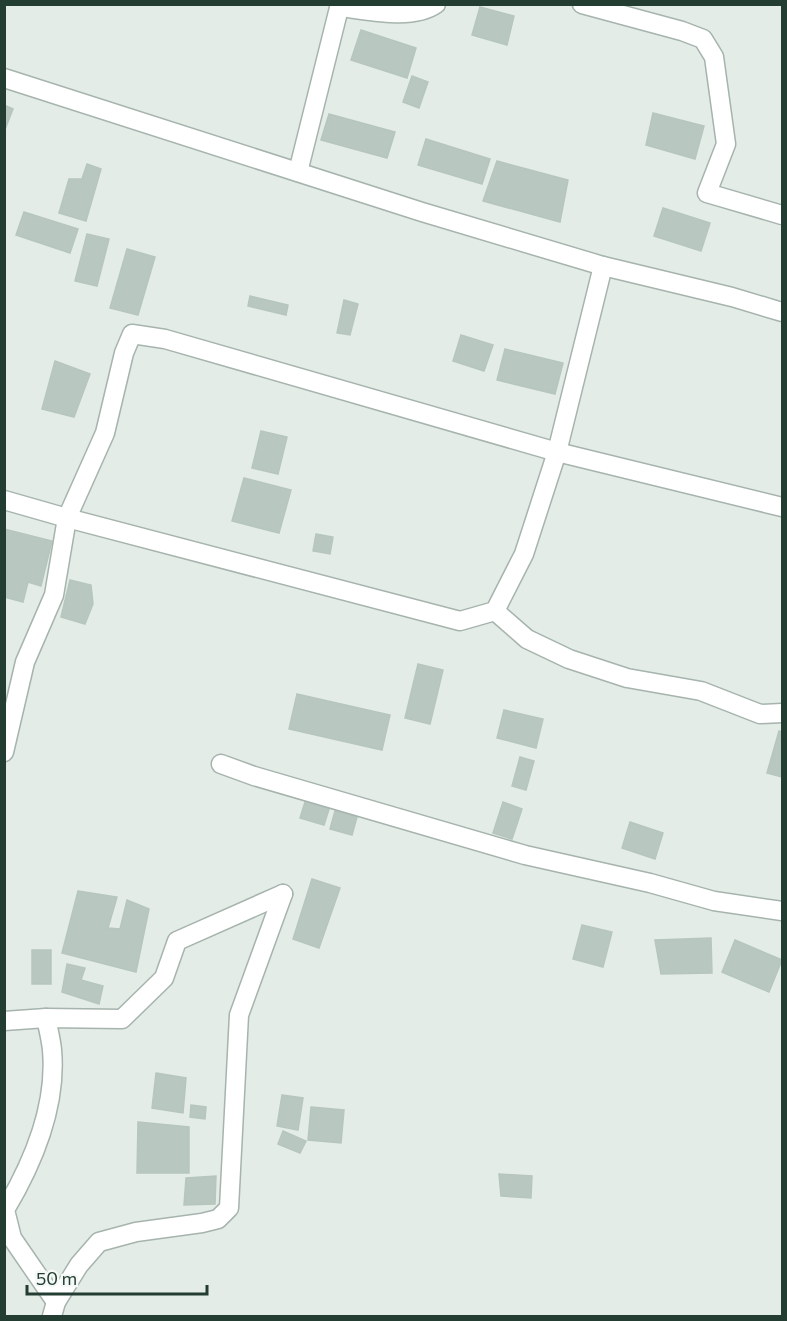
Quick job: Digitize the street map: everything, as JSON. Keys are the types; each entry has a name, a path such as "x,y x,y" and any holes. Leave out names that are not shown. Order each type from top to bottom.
{"street":[{"path":"298,172 340,6 420,13 436,4"},
{"path":"582,4 703,39 714,57 726,144 707,193 783,215"},
{"path":"4,78 603,266 732,297 783,312"},
{"path":"4,500 460,621 495,611 524,554 557,452 603,266"},
{"path":"4,752 25,662 54,595 67,518 105,433 124,352 132,334 165,339 557,452 783,507"},
{"path":"495,611 527,639 569,659 627,678 700,691 760,714 783,713"},
{"path":"221,764 254,776 525,855 650,883 714,901 783,911"},
{"path":"4,1021 46,1018 122,1019 164,978 177,940 283,894 239,1015 229,1208 218,1219 136,1233 99,1242 80,1265 54,1309 12,1238 5,1210 24,1174 44,1122 51,1090 52,1050 46,1018"}],"building":[{"path":"480,7 514,16 507,45 472,35"},
{"path":"361,30 416,48 407,78 351,60"},
{"path":"412,76 428,82 419,108 403,102"},
{"path":"4,105 13,109 4,132"},
{"path":"653,113 704,126 695,159 646,145"},
{"path":"329,114 395,132 387,158 321,140"},
{"path":"426,139 490,159 482,184 418,165"},
{"path":"497,161 568,180 560,222 483,201"},
{"path":"87,164 101,169 86,221 59,213 69,179 82,179"},
{"path":"663,208 710,223 701,251 654,236"},
{"path":"24,212 78,229 70,253 16,235"},
{"path":"87,234 109,239 97,286 75,281"},
{"path":"127,249 155,257 138,315 110,308"},
{"path":"250,296 288,305 286,315 248,306"},
{"path":"344,300 358,304 350,335 337,333"},
{"path":"461,335 493,345 484,371 453,361"},
{"path":"505,349 563,363 555,394 497,380"},
{"path":"55,361 90,374 74,417 42,409"},
{"path":"261,431 287,437 278,474 252,468"},
{"path":"244,478 291,490 279,533 232,521"},
{"path":"4,529 52,541 41,586 28,582 23,602 4,597"},
{"path":"316,534 333,537 330,554 313,551"},
{"path":"70,580 91,585 93,604 85,624 61,617"},
{"path":"418,664 443,670 430,724 405,718"},
{"path":"297,694 390,715 382,750 289,729"},
{"path":"504,710 543,719 536,748 497,738"},
{"path":"779,731 782,732 782,777 767,773"},
{"path":"520,757 534,761 526,790 512,786"},
{"path":"306,799 330,806 324,825 300,818"},
{"path":"503,802 522,809 512,839 493,833"},
{"path":"335,811 357,817 352,835 330,829"},
{"path":"630,822 663,833 655,859 622,848"},
{"path":"312,879 340,888 319,948 293,939"},
{"path":"78,891 117,897 108,928 120,929 127,900 149,909 136,972 62,953"},
{"path":"582,925 612,932 603,967 573,959"},
{"path":"711,938 712,973 661,974 655,940"},
{"path":"735,940 782,960 769,992 722,972"},
{"path":"32,950 51,950 51,984 32,984"},
{"path":"67,964 85,968 81,980 103,986 99,1004 62,992"},
{"path":"156,1073 186,1078 183,1113 152,1108"},
{"path":"282,1095 303,1098 298,1130 277,1126"},
{"path":"191,1105 206,1107 205,1119 190,1117"},
{"path":"311,1107 344,1110 341,1143 308,1140"},
{"path":"138,1122 189,1127 189,1173 137,1173"},
{"path":"283,1131 306,1141 300,1153 278,1144"},
{"path":"499,1174 532,1176 531,1198 501,1196"},
{"path":"216,1176 215,1204 184,1205 186,1178"}]}
